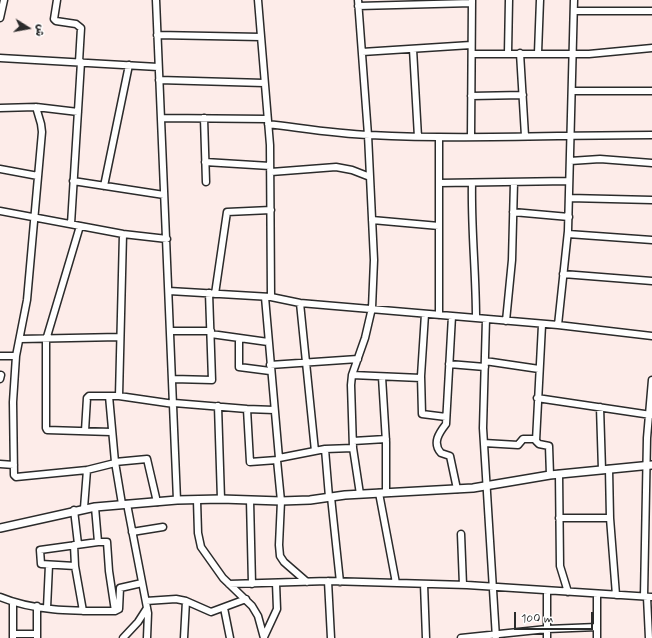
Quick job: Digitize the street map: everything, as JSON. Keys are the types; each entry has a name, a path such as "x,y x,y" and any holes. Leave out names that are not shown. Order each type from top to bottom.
{"street":[{"path":"0,18 4,0"},
{"path":"56,0 54,18 56,21 76,24 81,28 78,112 71,224"},
{"path":"156,0 178,500"},
{"path":"258,0 268,122 270,169 271,210 268,342 281,502 279,545 280,556 284,562 307,582"},
{"path":"508,53 509,0"},
{"path":"538,53 540,0"},
{"path":"558,325 568,234 574,0"},
{"path":"360,494 353,444 352,376 372,308 374,260 368,135 357,2 472,1 471,137"},
{"path":"574,11 652,10"},
{"path":"157,35 260,37"},
{"path":"362,52 471,46"},
{"path":"472,54 589,54 652,48"},
{"path":"413,49 418,137"},
{"path":"520,53 525,136"},
{"path":"0,58 158,67"},
{"path":"104,186 129,65"},
{"path":"159,80 264,83"},
{"path":"572,91 652,91"},
{"path":"471,96 522,95"},
{"path":"0,108 36,107 78,112"},
{"path":"36,107 42,127 27,300 16,356 13,402 14,465 16,477 87,470 115,462 147,459 157,502"},
{"path":"161,118 204,118 268,122 368,135 439,138 652,135"},
{"path":"204,118 206,182"},
{"path":"439,138 439,315"},
{"path":"570,161 600,159 652,163"},
{"path":"205,162 270,169 336,168 352,170 370,177"},
{"path":"0,169 38,176"},
{"path":"73,181 164,196"},
{"path":"439,183 569,181"},
{"path":"506,321 512,260 514,182"},
{"path":"472,183 476,274 476,318"},
{"path":"569,198 652,200"},
{"path":"173,379 212,380 212,293 227,212 271,210"},
{"path":"0,211 123,234 167,239"},
{"path":"513,212 568,217"},
{"path":"372,220 439,226"},
{"path":"80,226 46,340 46,429 111,432"},
{"path":"119,396 123,234"},
{"path":"568,234 652,240"},
{"path":"563,274 652,281"},
{"path":"169,290 268,297 300,303 372,308 542,325 558,325 652,336"},
{"path":"300,303 315,451"},
{"path":"425,314 421,378 422,414 446,418"},
{"path":"452,316 446,424 437,437 436,445 441,453 450,456 457,489"},
{"path":"486,319 484,443 495,636"},
{"path":"542,325 536,439 539,444 549,446 550,475"},
{"path":"171,331 211,332 268,342"},
{"path":"20,340 120,337"},
{"path":"239,338 239,367 270,368 305,362 358,359"},
{"path":"0,356 16,356"},
{"path":"449,364 485,364 539,368"},
{"path":"352,376 421,378"},
{"path":"382,377 386,440 383,493 396,583"},
{"path":"649,638 647,597 652,380"},
{"path":"108,396 115,462 132,532 146,601 147,638"},
{"path":"85,431 88,397 119,396 174,404 218,406 246,410 274,410"},
{"path":"537,398 650,415"},
{"path":"218,406 221,499"},
{"path":"600,407 616,595"},
{"path":"246,410 250,462 278,459 325,448 386,440"},
{"path":"484,443 518,446 523,439 536,439"},
{"path":"325,448 340,582"},
{"path":"0,464 14,465"},
{"path":"0,528 95,506 178,500 221,499 281,502 360,494 457,489 550,475 649,465"},
{"path":"84,508 87,470"},
{"path":"559,474 560,566 568,592"},
{"path":"197,500 198,541 206,555 229,584 246,599 255,610 264,638"},
{"path":"250,500 252,584"},
{"path":"95,506 98,542"},
{"path":"74,510 76,544 75,566 83,611"},
{"path":"560,518 610,518"},
{"path":"132,532 163,527"},
{"path":"461,534 464,585"},
{"path":"75,566 49,565 40,563 40,550 76,544 98,542 108,543 109,571 115,611"},
{"path":"47,608 49,565"},
{"path":"229,584 328,581 464,585 647,597"},
{"path":"328,581 331,638"},
{"path":"0,597 13,602 47,608 83,611 115,611 119,609 120,588 142,583"},
{"path":"264,638 277,608 276,583"},
{"path":"424,584 426,638"},
{"path":"547,591 547,638"},
{"path":"597,594 597,638"},
{"path":"146,601 176,599 186,601 212,612 246,599"},
{"path":"184,638 186,601"},
{"path":"13,602 13,636 37,636 36,606"},
{"path":"123,638 138,622 147,608"},
{"path":"224,608 228,638"},
{"path":"461,638 495,636 547,629 597,627"}]}
